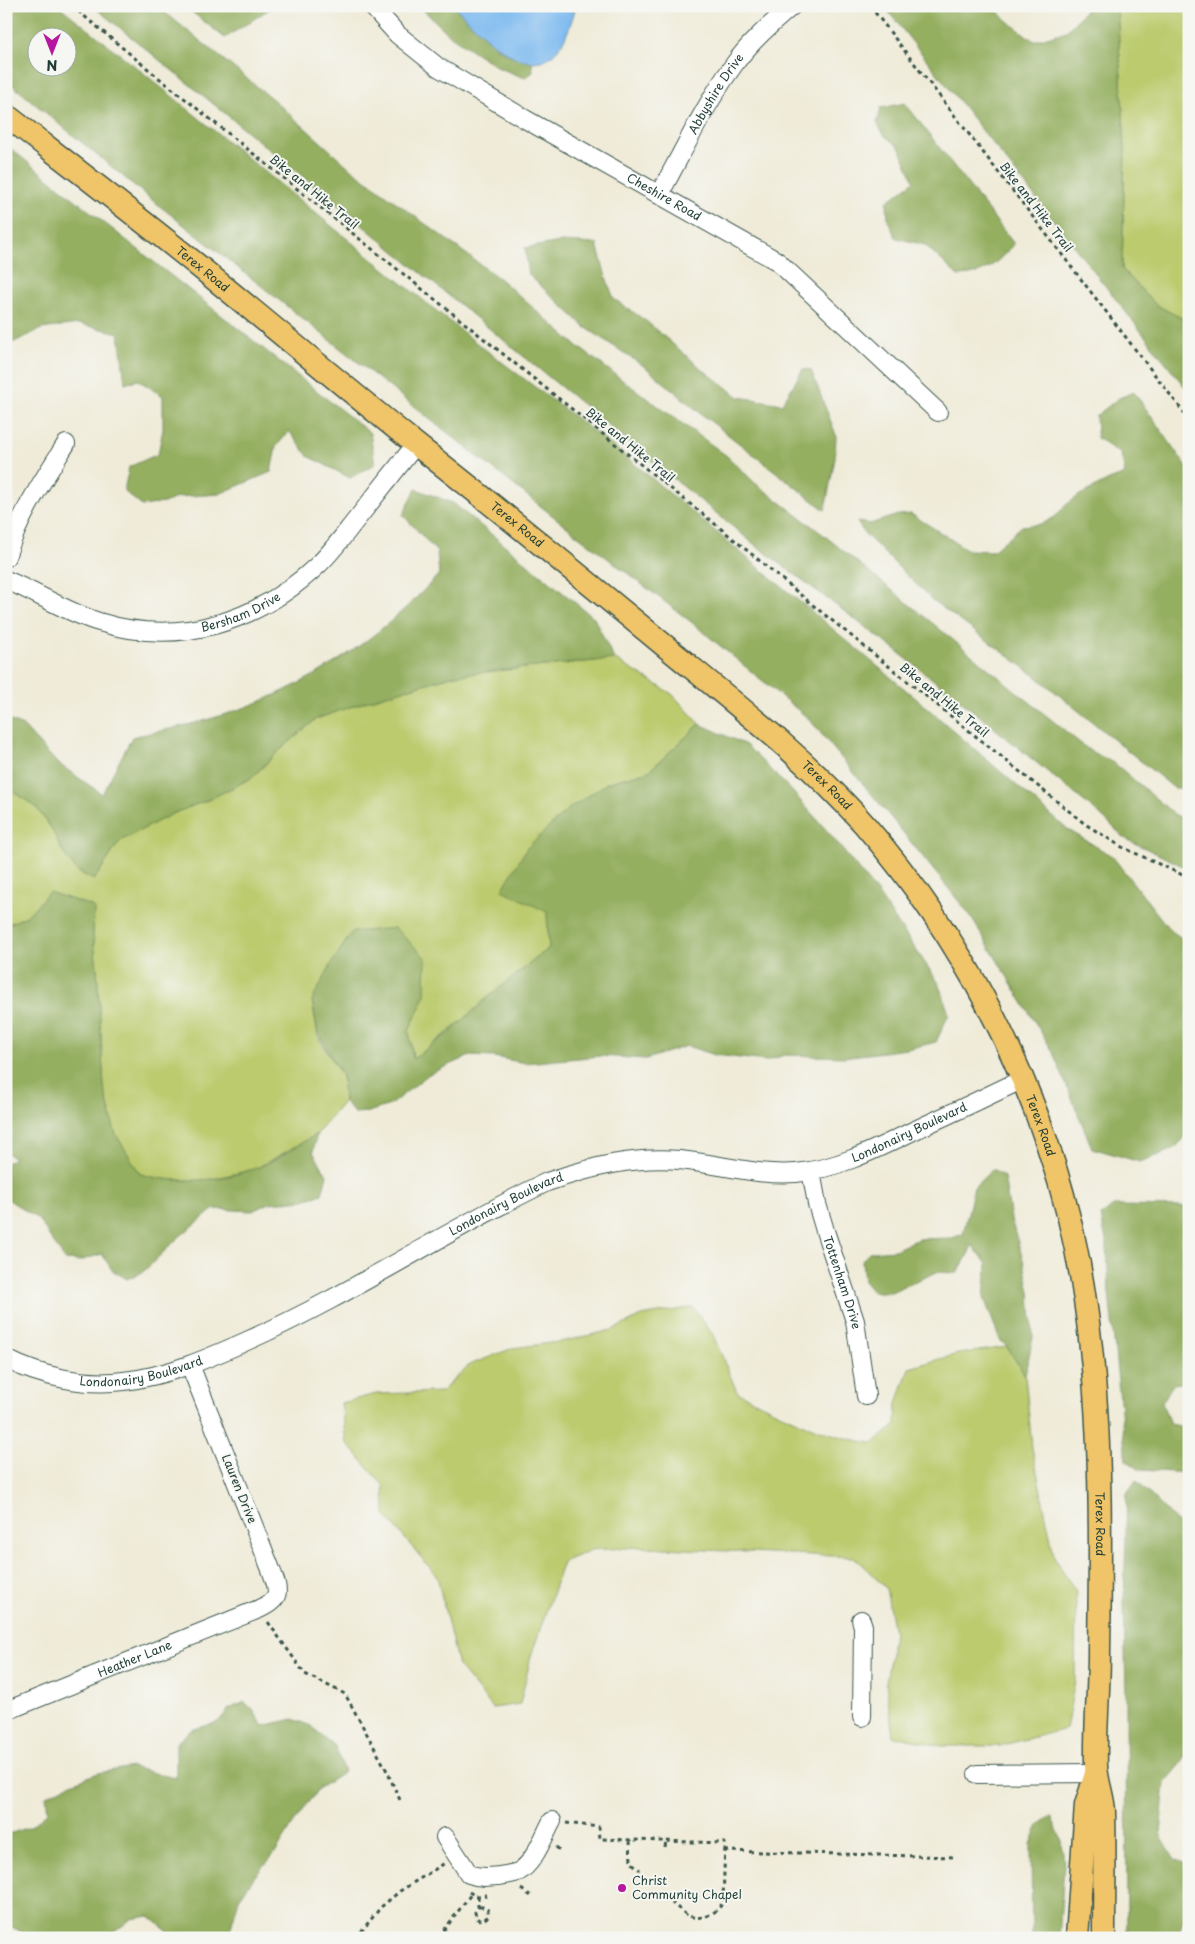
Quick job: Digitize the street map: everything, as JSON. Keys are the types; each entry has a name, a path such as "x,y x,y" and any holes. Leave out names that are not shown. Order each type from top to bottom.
{"main road":[{"name":"Terex Road","path":"6,114 194,262 743,709 809,768 860,820 916,891 958,953 996,1022 1022,1080 1054,1162 1068,1215 1085,1297 1090,1335 1099,1497 1100,1649 1096,1773 1086,1805 1077,1938"},
{"name":"Terex Road","path":"1096,1773 1104,1804 1104,1938"}],"street":[{"name":"Cheshire Road","path":"372,6 398,35 438,67 524,119 777,261 938,412"},
{"name":"Abbyshire Drive","path":"660,195 733,65 764,30 792,6"},
{"path":"6,557 18,527 40,484 66,444"},
{"name":"Bersham Drive","path":"6,580 74,614 126,629 172,632 220,624 246,615 269,603 320,564 416,444"},
{"name":"Londonairy Boulevard","path":"6,1358 30,1369 53,1376 99,1382 122,1382 144,1378 190,1365 287,1323 528,1191 587,1168 629,1160 665,1159 763,1173 811,1171 832,1166 862,1155 1022,1080"},
{"name":"Tottenham Drive","path":"811,1171 822,1219 855,1321 866,1396"},
{"name":"Lauren Drive","path":"190,1365 278,1589 272,1604 261,1609"},
{"name":"Heather Lane","path":"6,1711 261,1609"},
{"path":"861,1620 863,1626 862,1717"},
{"path":"977,1774 1096,1773"},
{"path":"445,1837 469,1874 484,1878 502,1876 517,1873 525,1868 558,1823"}],"path":[{"name":"Bike and Hike Trail","path":"72,6 182,97 725,532 1058,803 1102,836 1189,878"},
{"name":"Bike and Hike Trail","path":"870,6 1189,419"},
{"path":"261,1609 305,1674 345,1694 386,1767 400,1800"},
{"path":"558,1823 595,1825 600,1830 600,1839 725,1843 724,1901 721,1907 716,1912 697,1917 690,1916 672,1903"},
{"path":"630,1840 631,1862 640,1870"},
{"path":"665,1847 666,1841"},
{"path":"725,1851 954,1857"},
{"path":"356,1938 380,1907 400,1891 446,1862 451,1870"},
{"path":"527,1887 520,1890 534,1898"},
{"path":"466,1889 471,1894 478,1896 487,1895"},
{"path":"439,1937 471,1894"},
{"path":"478,1896 478,1907 475,1912 476,1918 486,1919 488,1910 478,1907"}],"green space":[{"path":"6,6 59,6 474,341 613,446 918,700 1067,829 1112,856 1170,930 1189,943 1189,1133 1174,1149 1140,1162 1092,1148 1052,1050 969,914 809,719 690,621 581,538 147,196 6,80"},
{"path":"93,6 157,6 276,102 351,169 500,279 577,346 727,456 755,483 825,536 1090,751 1113,762 1174,814 1189,822 1189,869 1126,839 1098,813 982,718 884,641 754,544"},
{"path":"188,6 274,6 225,38 192,12"},
{"path":"419,6 454,6 496,47 513,57 532,63 533,72 525,78 499,68 452,37"},
{"path":"884,6 993,6 1006,20 1034,41 1067,31 1089,6 1117,6 1125,150 1122,269 1156,305 1189,322 1189,392"},
{"path":"1117,6 1189,6 1189,322 1156,305 1122,269 1125,150"},
{"path":"905,103 1014,244 996,262 984,270 958,276 925,245 896,238 888,220 887,202 914,181 899,147 884,135 877,123 881,108"},
{"path":"6,145 370,433 375,464 350,478 308,456 289,431 276,447 271,472 219,494 178,497 164,503 142,506 124,491 129,467 158,454 163,429 163,396 138,380 125,383 119,333 79,324 41,329 6,346"},
{"path":"561,242 597,244 614,299 646,321 702,369 739,397 782,404 803,369 811,370 836,435 835,458 825,510 700,413 648,369 585,327 529,275 525,248"},
{"path":"1134,392 1189,470 1189,788 1174,788 1033,674 932,600 865,534 857,522 870,524 898,515 911,514 968,550 993,551 1022,526 1042,524 1055,517 1066,505 1080,495 1125,474 1121,454 1097,438 1096,416 1119,398"},
{"path":"416,489 453,503 594,618 614,659 455,675 376,698 316,719 251,778 210,799 172,814 120,841 94,880 78,872 65,856 51,828 36,807 6,786 6,719 23,726 56,762 102,794 132,737 213,718 277,694 307,679 336,662 391,621 439,574 437,552 403,515"},
{"path":"614,659 672,694 700,724 649,771 606,783 547,912 549,948 465,1019 413,1059 409,1031 425,996 312,1000 318,1037 342,1076 344,1101 317,1134 255,1169 203,1181 159,1179 140,1174 115,1133 104,1088 93,934 94,907 49,892 27,916 11,923 6,919 6,786 36,807 94,880 120,841 172,814 210,799 251,778 316,719 376,698 455,675"},
{"path":"700,724 746,745 791,790 829,833 878,894 938,982 949,1014 936,1042 907,1049 844,1057 784,1055 767,1061 715,1055 687,1046 646,1059 600,1056 525,1063 494,1057 470,1056 429,1074 390,1105 368,1112 354,1113 344,1101 342,1076 318,1033 312,1000 333,961 352,932 395,928 426,958 425,996 409,1031 413,1059 449,1033 487,998 549,948 547,912 502,890 527,848 567,810 607,783 649,771"},
{"path":"49,892 94,907 93,934 104,1088 115,1133 140,1174 183,1180 225,1177 260,1166 317,1134 313,1152 327,1175 322,1194 304,1200 269,1203 252,1211 214,1209 179,1237 143,1272 127,1279 112,1270 102,1254 79,1261 65,1260 38,1219 6,1198 6,1163 14,1158 6,1152 6,925 27,916"},
{"path":"993,1169 1004,1177 1011,1219 1030,1292 1033,1337 1025,1375 1007,1347 1000,1340 984,1298 987,1264 972,1245 957,1273 937,1272 891,1292 873,1292 864,1281 862,1261 869,1252 895,1250 918,1239 952,1238 963,1234 974,1187"},
{"path":"1113,1206 1189,1207 1189,1382 1173,1384 1162,1403 1170,1424 1189,1428 1189,1473 1140,1470 1126,1460 1109,1293 1107,1246 1101,1216"},
{"path":"693,1307 713,1335 737,1392 803,1424 838,1436 873,1443 896,1425 897,1403 909,1368 958,1354 1007,1347 1025,1375 1032,1448 1055,1560 1076,1591 1075,1680 1066,1729 999,1746 942,1746 893,1736 886,1683 894,1633 886,1588 854,1557 642,1547 591,1550 563,1562 531,1656 520,1704 493,1708 458,1666 437,1576 385,1515 384,1486 346,1442 341,1403 376,1394 441,1392 469,1365 513,1348 565,1341 612,1330 642,1316"},
{"path":"1136,1480 1184,1529 1189,1530 1189,1748 1182,1763 1165,1783 1160,1834 1175,1859 1189,1865 1189,1917 1183,1921 1178,1938 1127,1938 1124,1605 1127,1493"},
{"path":"245,1702 253,1710 263,1726 293,1719 311,1726 336,1748 344,1772 318,1789 276,1852 255,1876 239,1899 228,1938 171,1938 167,1931 149,1916 131,1919 107,1938 34,1938 6,1924 6,1835 30,1827 48,1812 46,1796 69,1784 98,1773 132,1767 176,1778 176,1743 191,1730 218,1722 229,1709"},
{"path":"1051,1816 1062,1841 1064,1865 1059,1938 1032,1938 1031,1844 1039,1825"}],"water":[{"path":"454,6 576,6 567,34 558,49 546,59 532,62 517,58 488,40"}],"place":[{"name":"Christ Community Chapel","path":"622,1888"}]}
